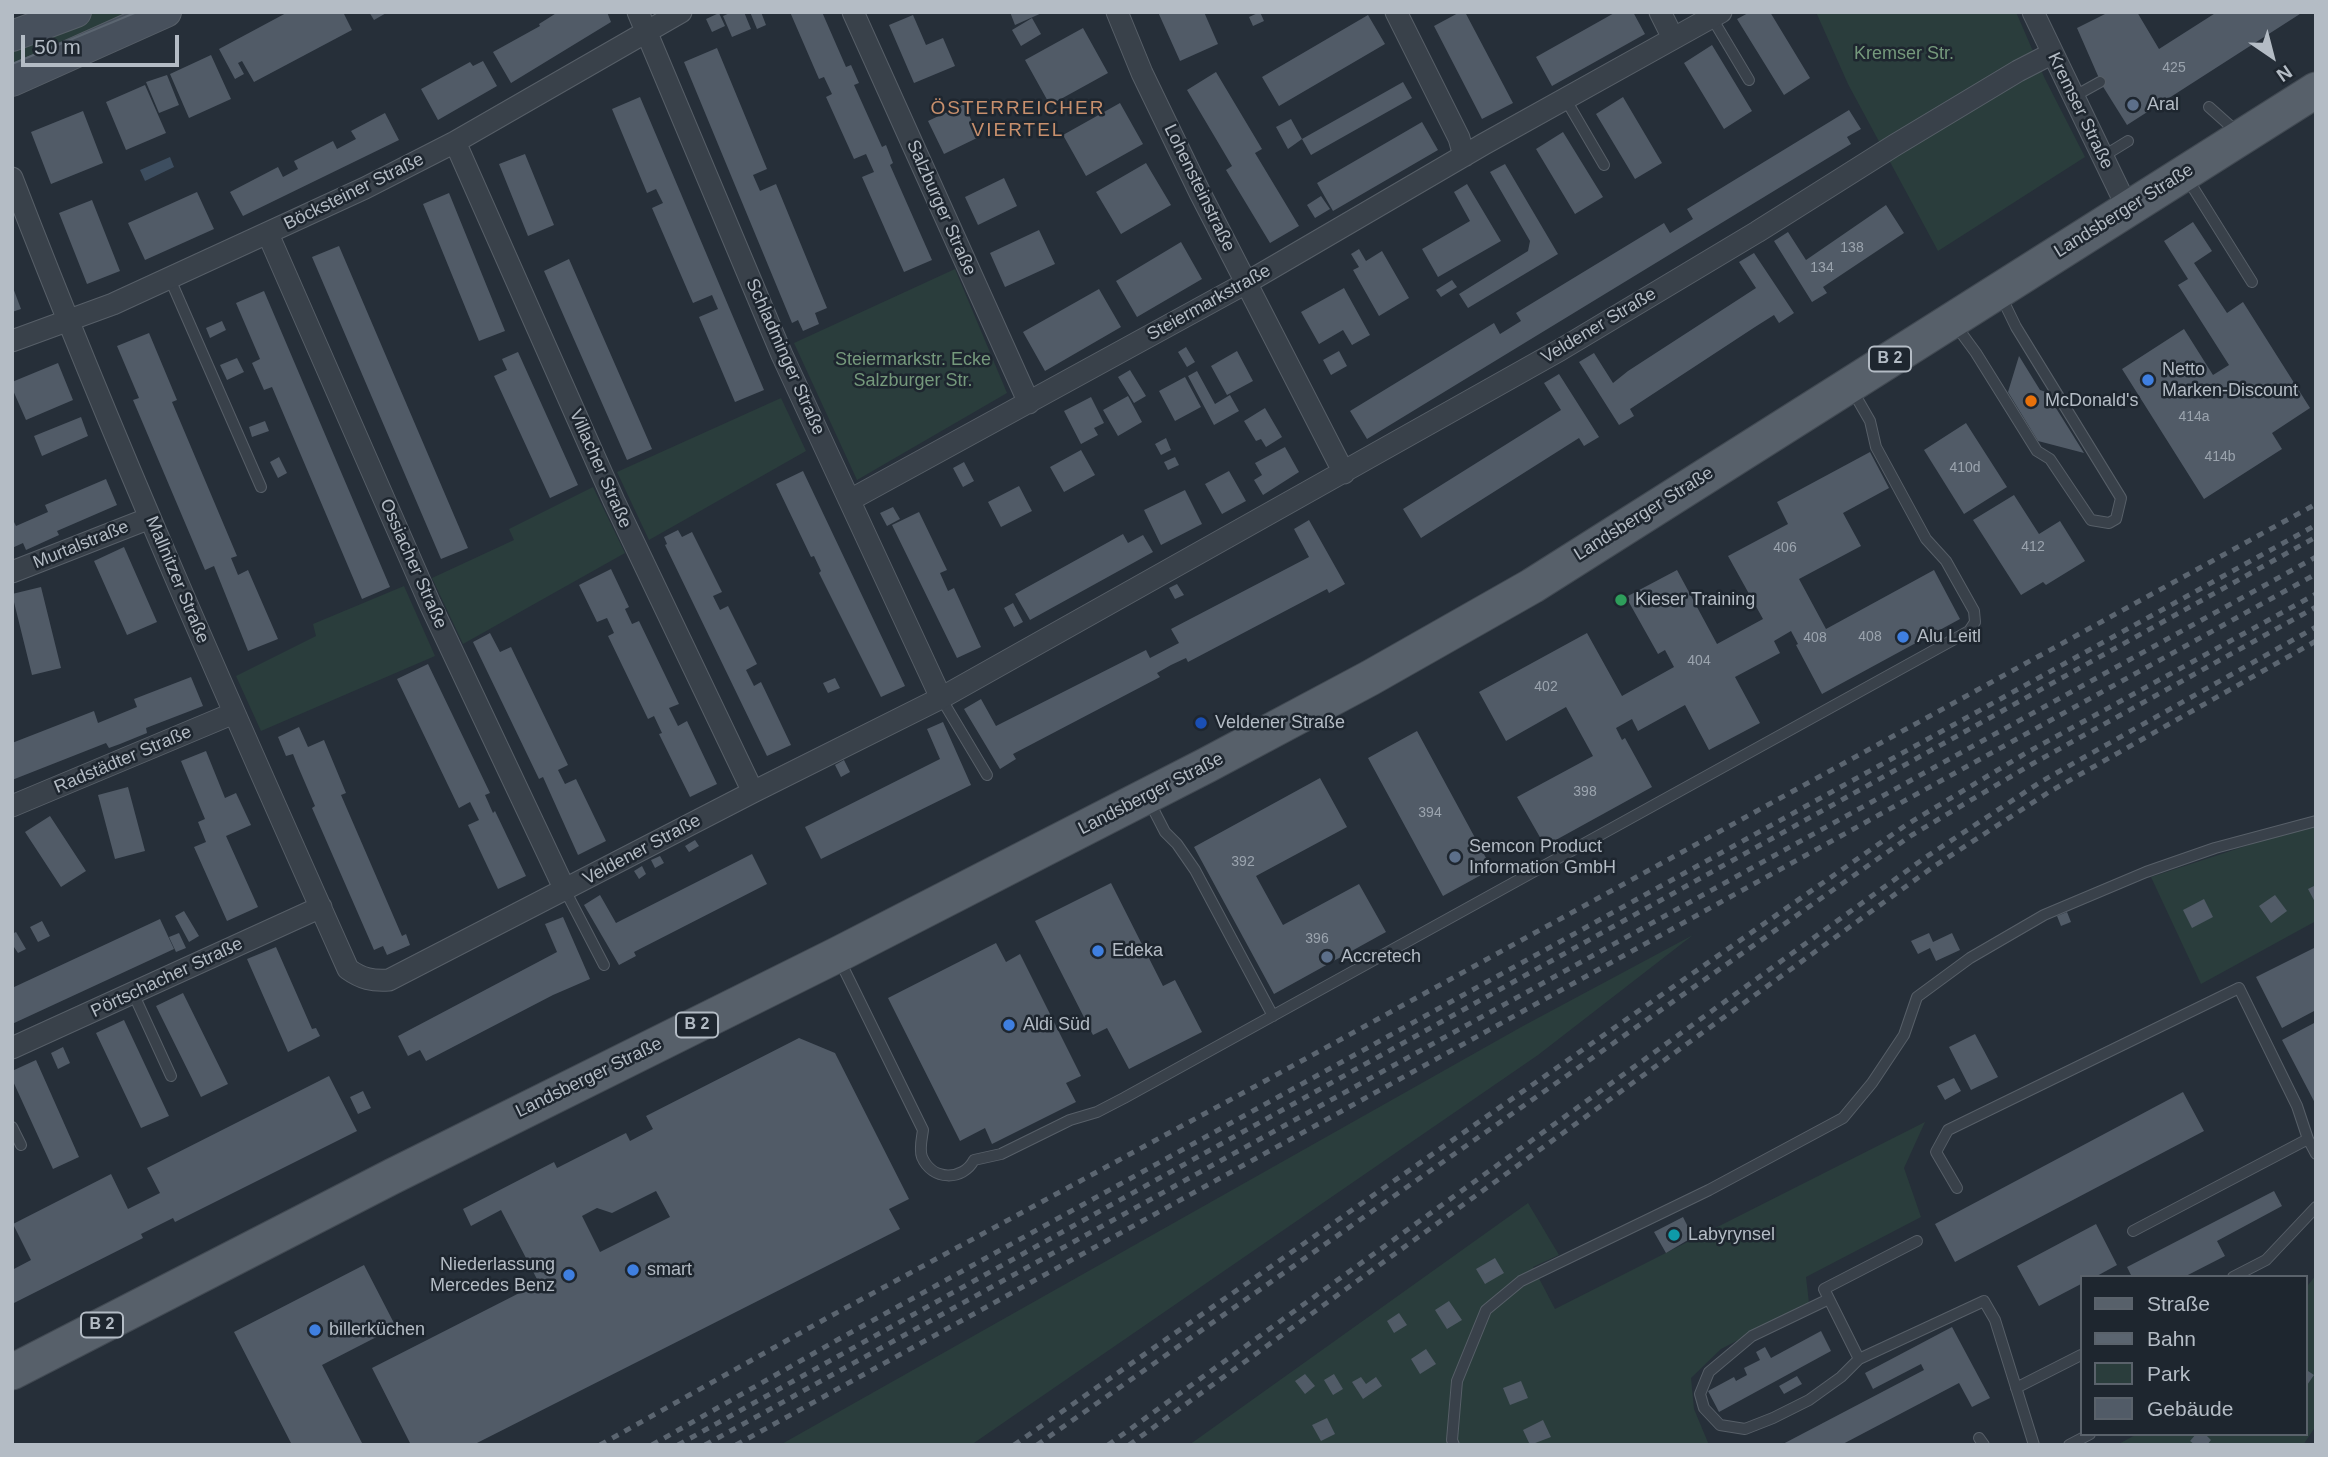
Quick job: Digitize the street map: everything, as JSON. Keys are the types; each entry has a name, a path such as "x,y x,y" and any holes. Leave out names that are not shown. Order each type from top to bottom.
{"main road":[{"path":"12,36 76,12"},
{"path":"12,81 166,12"},
{"name":"Landsberger Straße","path":"12,1372 437,1154 837,955 1381,672 1508,600 2316,90"}],"street":[{"name":"Böcksteiner Straße","path":"12,341 170,279 268,234 455,142 642,22 681,12"},
{"name":"Salzburger Straße","path":"853,12 1029,403"},
{"name":"Lohensteinstraße","path":"1117,12 1148,85 1344,473"},
{"path":"1396,12 1459,138 1464,156"},
{"path":"1660,12 1673,38"},
{"name":"Kremser Straße","path":"2033,12 2128,209"},
{"name":"Steiermarkstraße","path":"850,500 1246,283 1464,156 1717,15"},
{"name":"Schladminger Straße","path":"642,22 782,355 942,698"},
{"name":"Veldener Straße","path":"357,975 365,980 389,980 753,792 942,698 1560,350 2018,71 2052,54"},
{"name":"Villacher Straße","path":"455,142 614,501 753,792"},
{"name":"Mallnitzer Straße","path":"12,178 67,321 234,713 348,968 357,975"},
{"name":"Ossiacher Straße","path":"268,234 430,604 565,890"},
{"name":"Murtalstraße","path":"12,572 150,518"},
{"name":"Radstädter Straße","path":"12,806 234,713"},
{"name":"Pörtschacher Straße","path":"12,1048 321,907"}],"lane":[{"name":"Steiermarkstraße","path":"1717,15 1749,80"},
{"path":"2073,97 2101,82"},
{"path":"1566,100 1604,165"},
{"path":"2209,107 2242,137"},
{"path":"2102,157 2128,141"},
{"path":"2184,173 2252,282"},
{"path":"170,279 261,487"},
{"path":"1952,321 1976,353 2037,451 2050,459 2091,520 2109,523 2116,519 2121,498 2016,327 1998,291"},
{"path":"837,955 923,1129 923,1159 931,1169 948,1176 957,1176 968,1170 974,1160 1001,1154 1070,1120 1097,1112 1969,631 1975,622 1974,611 1946,561 1926,539 1876,447 1870,421 1849,385"},
{"path":"942,698 987,775"},
{"path":"1146,796 1165,832 1195,870 1273,1016"},
{"path":"1454,1445 1452,1440 1457,1381 1481,1322 1486,1310 1521,1281 1709,1190 1843,1118 1872,1083 1904,1035 1917,997 1970,958 2043,915 2146,872 2215,848 2316,821"},
{"path":"565,890 604,965"},
{"path":"1957,1188 1936,1152 1948,1130 2239,988 2297,1106 2316,1154"},
{"path":"132,993 171,1076"},
{"path":"12,1127 21,1146"},
{"path":"2133,1231 2308,1139"},
{"path":"2248,1273 2266,1260 2316,1207"},
{"path":"1859,1359 1824,1289 1917,1241"},
{"path":"1829,1298 1752,1336 1709,1372 1700,1394 1704,1408 1720,1425 1745,1429 1773,1418 1809,1400 1841,1377 1859,1359 1984,1301 1994,1320 2034,1445"},
{"path":"2016,1388 2080,1356"},
{"path":"2069,1445 2086,1436"}],"green space":[{"path":"97,12 148,12 12,75 12,43"},
{"name":"Kremser Str.","path":"1816,12 2016,12 2045,79 2085,157 1938,251 1848,84"},
{"name":"Steiermarkstr. Ecke Salzburger Str.","path":"955,269 1007,393 857,480 794,343"},
{"path":"781,398 806,451 649,540 617,472"},
{"path":"593,487 625,553 463,644 432,578 514,540 509,529"},
{"path":"404,586 435,656 261,731 236,676 316,636 313,624"},
{"path":"2316,823 2316,921 2201,984 2151,877"},
{"path":"1693,935 1538,1055 971,1445 780,1445 1523,1026"},
{"path":"1925,1122 1904,1168 1921,1217 1806,1277 1809,1303 1721,1349 1691,1378 1694,1409 1709,1445 1189,1445 1528,1203 1559,1255 1533,1267 1555,1309"},
{"path":"2316,1275 2316,1426 2303,1445 2117,1445 2133,1436 2307,1436 2307,1286"}],"water":[{"path":"170,157 174,167 145,181 140,170"}],"building":[{"path":"288,12 343,12 352,30 254,82 242,61 238,63 244,74 235,79 219,49"},
{"path":"369,12 388,12 374,20"},
{"path":"558,12 607,12 611,22 511,83 493,52 540,26 539,24"},
{"path":"732,12 744,12 751,29 732,37 723,16"},
{"path":"750,12 761,12 766,25 757,29"},
{"path":"790,12 822,12 846,67 851,65 859,83 854,85 882,147 886,145 893,163 890,165 932,260 904,272 862,177 874,172 866,154 854,159 826,97 832,94 824,77 819,79"},
{"path":"1010,12 1044,12 1015,25"},
{"path":"1158,12 1204,12 1218,44 1180,61"},
{"path":"1260,12 1264,21 1253,26 1249,17"},
{"path":"1465,12 1513,103 1482,119 1434,26"},
{"path":"1616,12 1633,12 1645,34 1552,86 1536,57"},
{"path":"1750,12 1770,12 1810,78 1784,95 1737,19"},
{"path":"2109,12 2137,12 2159,49 2217,12 2303,12 2127,125 2102,85 2077,28"},
{"path":"719,13 725,26 712,32 706,19"},
{"path":"913,15 926,45 943,38 955,66 914,83 889,25"},
{"path":"1368,15 1385,44 1279,106 1262,77"},
{"path":"1032,18 1041,34 1021,46 1012,30"},
{"path":"1083,28 1108,73 1050,105 1025,60"},
{"path":"1712,45 1752,111 1724,129 1684,63"},
{"path":"717,48 767,169 753,175 760,191 776,184 827,308 815,313 819,324 803,331 798,320 792,323 684,62"},
{"path":"211,55 231,99 189,118 170,74"},
{"path":"483,61 497,86 438,120 421,89 470,62 473,66"},
{"path":"1216,72 1262,149 1255,153 1299,226 1270,243 1226,170 1232,166 1187,90"},
{"path":"167,75 179,105 159,113 146,82"},
{"path":"1403,82 1412,98 1311,155 1302,139"},
{"path":"145,85 166,133 126,150 106,102"},
{"path":"640,97 764,390 735,402 699,317 718,309 712,295 693,303 652,208 663,203 656,189 647,193 612,109"},
{"path":"1623,97 1662,163 1635,179 1596,114"},
{"path":"1120,103 1143,144 1086,176 1063,135"},
{"path":"964,104 979,137 944,154 928,121"},
{"path":"1849,110 1861,129 1847,137 1851,144 1367,439 1350,411 1494,323 1500,334 1521,321 1516,313 1664,223 1670,233 1693,219 1687,209"},
{"path":"83,111 103,163 51,184 31,132"},
{"path":"385,113 399,140 243,216 230,192 278,167 283,177 298,169 294,161 333,141 337,149 356,139 351,131"},
{"path":"1291,119 1302,139 1288,149 1276,127"},
{"path":"1422,122 1438,150 1333,211 1317,183"},
{"path":"1563,132 1603,197 1575,214 1536,149"},
{"path":"525,154 554,225 528,236 499,164"},
{"path":"1146,163 1171,205 1121,234 1096,192"},
{"path":"1505,164 1558,254 1468,308 1459,294 1528,251 1530,241 1490,172"},
{"path":"1004,178 1017,206 978,225 965,197"},
{"path":"1467,184 1501,241 1438,277 1422,249 1470,221 1454,192"},
{"path":"197,192 214,229 145,260 128,223"},
{"path":"449,193 505,331 479,341 423,204"},
{"path":"1321,196 1330,209 1315,218 1307,205"},
{"path":"92,200 120,271 87,284 59,213"},
{"path":"1886,205 1904,233 1823,287 1827,293 1812,302 1774,241 1788,232 1806,260"},
{"path":"2193,222 2212,251 2194,263 2227,313 2243,302 2310,408 2272,433 2282,449 2204,499 2122,369 2184,329 2213,375 2229,365 2178,285 2188,279 2164,241"},
{"path":"1039,230 1055,264 1005,287 990,253"},
{"path":"1181,242 1202,279 1137,317 1116,281"},
{"path":"339,246 468,548 441,559 312,257"},
{"path":"1359,249 1366,261 1382,251 1409,298 1379,316 1353,270 1359,267 1351,254"},
{"path":"1754,253 1794,313 1779,323 1774,315 1755,327 1630,409 1634,416 1619,425 1579,362 1594,353 1613,383 1756,288 1739,262"},
{"path":"569,259 652,449 627,460 544,271"},
{"path":"1452,280 1457,287 1441,297 1436,290"},
{"path":"12,285 21,309 12,312"},
{"path":"1344,288 1370,335 1352,345 1343,330 1319,344 1301,312"},
{"path":"1099,289 1121,327 1045,371 1023,332"},
{"path":"264,291 390,587 362,599 272,387 264,390 252,363 260,359 236,303"},
{"path":"222,321 226,330 210,338 206,328"},
{"path":"149,333 177,400 172,402 237,556 231,558 238,575 248,570 278,639 248,651 214,566 205,570 133,400 139,398 117,346"},
{"path":"1186,347 1195,362 1187,367 1178,352"},
{"path":"1237,351 1253,381 1227,395 1211,366"},
{"path":"1339,351 1347,366 1331,375 1323,360"},
{"path":"518,352 578,485 550,498 494,376 507,370 502,359"},
{"path":"2019,356 2040,390 2046,392 2084,453 2038,441 2008,392"},
{"path":"237,358 244,372 227,380 220,365"},
{"path":"58,363 73,400 26,420 12,382"},
{"path":"1130,370 1146,396 1134,403 1118,377"},
{"path":"1197,371 1215,404 1230,395 1239,411 1214,425 1188,376"},
{"path":"1559,374 1599,437 1584,446 1579,438 1421,538 1403,509 1561,410 1544,383"},
{"path":"1185,377 1201,407 1175,421 1159,391"},
{"path":"1128,396 1142,422 1118,436 1103,410"},
{"path":"1091,397 1104,423 1094,428 1098,435 1081,444 1064,411"},
{"path":"1265,408 1282,437 1266,447 1261,439 1256,441 1244,421"},
{"path":"81,417 88,436 42,456 34,436"},
{"path":"265,421 269,431 252,437 249,427"},
{"path":"1966,423 2007,487 1964,514 1924,450"},
{"path":"1166,438 1171,450 1161,455 1155,444"},
{"path":"1285,447 1299,472 1263,495 1254,480 1262,475 1255,463"},
{"path":"1081,450 1095,475 1064,492 1050,467"},
{"path":"1870,452 1889,488 1843,513 1861,546 1799,579 1826,629 1934,570 1960,619 1822,694 1791,631 1774,641 1780,653 1735,677 1760,723 1709,750 1685,705 1638,731 1632,719 1616,728 1622,740 1625,738 1652,787 1545,846 1517,797 1593,756 1566,707 1506,741 1479,692 1587,633 1622,696 1674,667 1665,650 1658,654 1626,597 1677,570 1717,644 1763,619 1728,556 1788,524 1777,502"},
{"path":"279,457 287,473 278,478 270,462"},
{"path":"1175,457 1179,465 1168,470 1164,462"},
{"path":"964,462 974,481 963,487 953,468"},
{"path":"803,471 905,686 881,697 819,573 821,571 814,556 811,557 776,484"},
{"path":"1229,471 1246,501 1222,514 1205,484"},
{"path":"106,479 117,505 57,531 59,535 26,550 23,543 12,548 12,518 16,526 48,512 45,505"},
{"path":"1019,486 1032,511 1001,527 988,502"},
{"path":"1185,490 1202,524 1161,545 1144,510"},
{"path":"2014,495 2039,534 2060,521 2085,561 2046,585 2043,582 2021,595 1973,520"},
{"path":"893,507 900,519 887,526 880,513"},
{"path":"919,512 947,570 940,573 948,591 954,588 981,647 957,658 892,525"},
{"path":"1309,520 1345,584 1329,593 1327,589 1188,662 1186,658 1171,665 1157,673 1160,677 1013,754 1016,759 1000,769 964,709 981,699 996,726 1146,650 1150,658 1179,643 1171,629 1309,557 1294,529"},
{"path":"678,530 682,537 692,532 722,592 713,596 720,610 728,606 757,664 746,670 754,686 761,682 791,745 767,756 665,545 667,544 664,537"},
{"path":"1123,534 1128,543 1143,535 1153,552 1030,620 1015,594"},
{"path":"124,547 157,622 127,635 94,561"},
{"path":"611,569 629,607 625,609 632,624 639,621 679,704 669,708 678,726 687,721 717,784 690,797 659,734 662,733 654,716 648,719 608,636 614,633 607,618 597,622 579,585"},
{"path":"1177,584 1184,595 1175,599 1169,588"},
{"path":"41,587 61,668 32,675 12,594"},
{"path":"1013,603 1023,622 1014,627 1004,608"},
{"path":"490,633 500,652 511,647 568,765 558,770 565,784 576,779 606,841 578,855 543,777 539,779 473,642"},
{"path":"428,664 490,793 485,795 493,813 495,811 526,876 498,889 468,825 479,820 470,802 459,808 397,679"},
{"path":"191,677 203,706 146,728 147,733 120,744 109,748 106,743 12,780 12,743 94,711 98,723 137,707 134,699"},
{"path":"835,678 840,688 828,693 823,683"},
{"path":"943,722 971,785 821,859 805,827 940,759 927,729"},
{"path":"299,727 308,747 324,740 346,793 341,795 402,936 406,934 410,945 387,955 383,946 374,950 312,808 315,806 293,754 286,756 278,737"},
{"path":"1417,731 1492,869 1443,896 1368,758"},
{"path":"206,751 225,798 236,793 251,825 226,836 258,907 227,921 194,847 206,842 198,822 205,819 181,761"},
{"path":"844,760 850,772 841,777 835,765"},
{"path":"1320,778 1347,827 1256,876 1283,925 1359,884 1386,932 1274,994 1194,847"},
{"path":"128,787 145,851 115,859 98,795"},
{"path":"50,816 86,871 61,887 25,832"},
{"path":"695,840 699,846 689,852 685,846"},
{"path":"752,854 767,884 634,952 636,956 619,965 584,905 600,895 616,923"},
{"path":"660,856 664,863 655,868 651,860"},
{"path":"642,866 646,874 639,879 634,871"},
{"name":"Edeka","path":"1111,883 1163,986 1175,980 1202,1032 1129,1069 1107,1028 1093,1035 1035,921"},
{"path":"2316,885 2316,904 2308,889"},
{"path":"2275,895 2287,911 2271,923 2259,906"},
{"path":"2204,899 2213,917 2192,928 2183,910"},
{"path":"184,911 199,936 189,942 175,916"},
{"path":"2067,912 2071,922 2061,926 2057,916"},
{"path":"563,917 590,979 553,995 426,1061 420,1050 408,1056 398,1036 557,952 545,924"},
{"path":"160,919 174,949 12,1024 12,988"},
{"path":"42,921 50,936 38,942 30,927"},
{"path":"16,932 26,949 18,953 12,944 12,934"},
{"path":"179,933 186,948 176,952 169,937"},
{"path":"1929,933 1933,942 1952,933 1960,950 1936,961 1930,948 1918,954 1911,941"},
{"name":"Aldi Süd","path":"996,943 1006,962 1020,954 1081,1076 1066,1083 1076,1102 992,1144 985,1128 960,1141 888,998"},
{"path":"276,947 312,1029 316,1028 320,1036 288,1052 247,959"},
{"path":"2316,947 2316,1010 2282,1028 2256,977"},
{"path":"183,993 228,1084 201,1097 156,1006"},
{"path":"124,1020 169,1116 141,1128 96,1033"},
{"path":"2316,1022 2316,1105 2282,1040"},
{"path":"1975,1034 1998,1077 1971,1090 1949,1047"},
{"path":"799,1038 835,1053 909,1199 889,1209 900,1229 473,1445 411,1445 372,1368 539,1283 501,1210 471,1226 463,1209 554,1162 557,1168 626,1133 630,1141 653,1129 646,1116","holes":["656,1191 670,1217 600,1252 582,1216 597,1208 612,1213"]},
{"path":"63,1047 70,1063 58,1069 51,1053"},
{"path":"36,1060 79,1157 53,1169 12,1079 12,1071"},
{"path":"329,1076 357,1131 175,1222 173,1218 141,1234 143,1238 12,1304 12,1270 31,1260 13,1224 111,1174 128,1209 160,1193 147,1168"},
{"path":"1954,1078 1961,1091 1945,1100 1937,1086"},
{"path":"363,1091 371,1108 358,1114 350,1097"},
{"path":"2183,1092 2204,1131 1955,1262 1935,1224"},
{"path":"2274,1191 2282,1206 2217,1241 2225,1256 2188,1275 2131,1275 2127,1267"},
{"name":"Labyrynsel","path":"1683,1217 1693,1237 1666,1253 1654,1232"},
{"path":"2096,1224 2117,1265 2099,1275 2080,1275 2080,1285 2039,1306 2017,1266"},
{"path":"1495,1258 1504,1273 1485,1284 1476,1269"},
{"name":"billerküchen","path":"364,1265 396,1327 322,1365 363,1445 292,1445 234,1332"},
{"path":"1449,1301 1462,1320 1447,1329 1435,1310"},
{"path":"1399,1313 1407,1325 1394,1333 1387,1321"},
{"path":"1952,1327 1990,1398 1972,1407 1959,1383 1841,1445 1781,1445 1924,1370 1921,1364 1873,1389 1865,1373"},
{"path":"1821,1331 1831,1351 1719,1412 1708,1391 1734,1377 1736,1381 1747,1375 1744,1368 1760,1360 1756,1352 1765,1347 1771,1358"},
{"path":"1426,1349 1436,1364 1420,1374 1411,1359"},
{"path":"2307,1370 2314,1375 2307,1385"},
{"path":"1305,1374 1315,1386 1305,1394 1295,1381"},
{"path":"1334,1374 1343,1389 1333,1395 1324,1380"},
{"path":"1797,1376 1802,1384 1784,1394 1779,1386"},
{"path":"1361,1377 1366,1384 1376,1377 1382,1386 1363,1399 1352,1382"},
{"path":"1521,1381 1528,1398 1510,1405 1503,1388"},
{"path":"1327,1418 1335,1434 1321,1441 1312,1425"},
{"path":"1543,1420 1551,1437 1530,1445 1523,1430"},
{"path":"2194,1436 2207,1436 2211,1440 2207,1445 2195,1445 2190,1441"}],"tram line":[{"path":"12,64 137,12"}],"railway":[{"path":"600,1445 827,1318 1265,1081 2316,504"},
{"path":"652,1445 839,1339 2316,525"},
{"path":"678,1445 2316,537"},
{"path":"705,1445 2316,557"},
{"path":"736,1445 2316,574"},
{"path":"1014,1445 1906,825 2026,753 2316,594"},
{"path":"1037,1445 1912,835 2032,764 2316,607"},
{"path":"1108,1445 1926,857 2042,781 2316,627"},
{"path":"1129,1445 1933,867 2049,792 2316,641"}],"place":[{"name":"Aral","path":"2133,105"},
{"name":"Netto Marken-Discount","path":"2148,380"},
{"name":"McDonald's","path":"2031,401"},
{"name":"Kieser Training","path":"1621,600"},
{"name":"Alu Leitl","path":"1903,637"},
{"name":"Veldener Straße","path":"1201,723"},
{"name":"Semcon Product Information GmbH","path":"1455,857"},
{"name":"Edeka","path":"1098,951"},
{"name":"Accretech","path":"1327,957"},
{"name":"Aldi Süd","path":"1009,1025"},
{"name":"Labyrynsel","path":"1674,1235"},
{"name":"smart","path":"633,1270"},
{"name":"Niederlassung Mercedes Benz","path":"569,1275"},
{"name":"billerküchen","path":"315,1330"}],"district":[{"name":"ÖSTERREICHER VIERTEL","path":"1018,120"}]}
